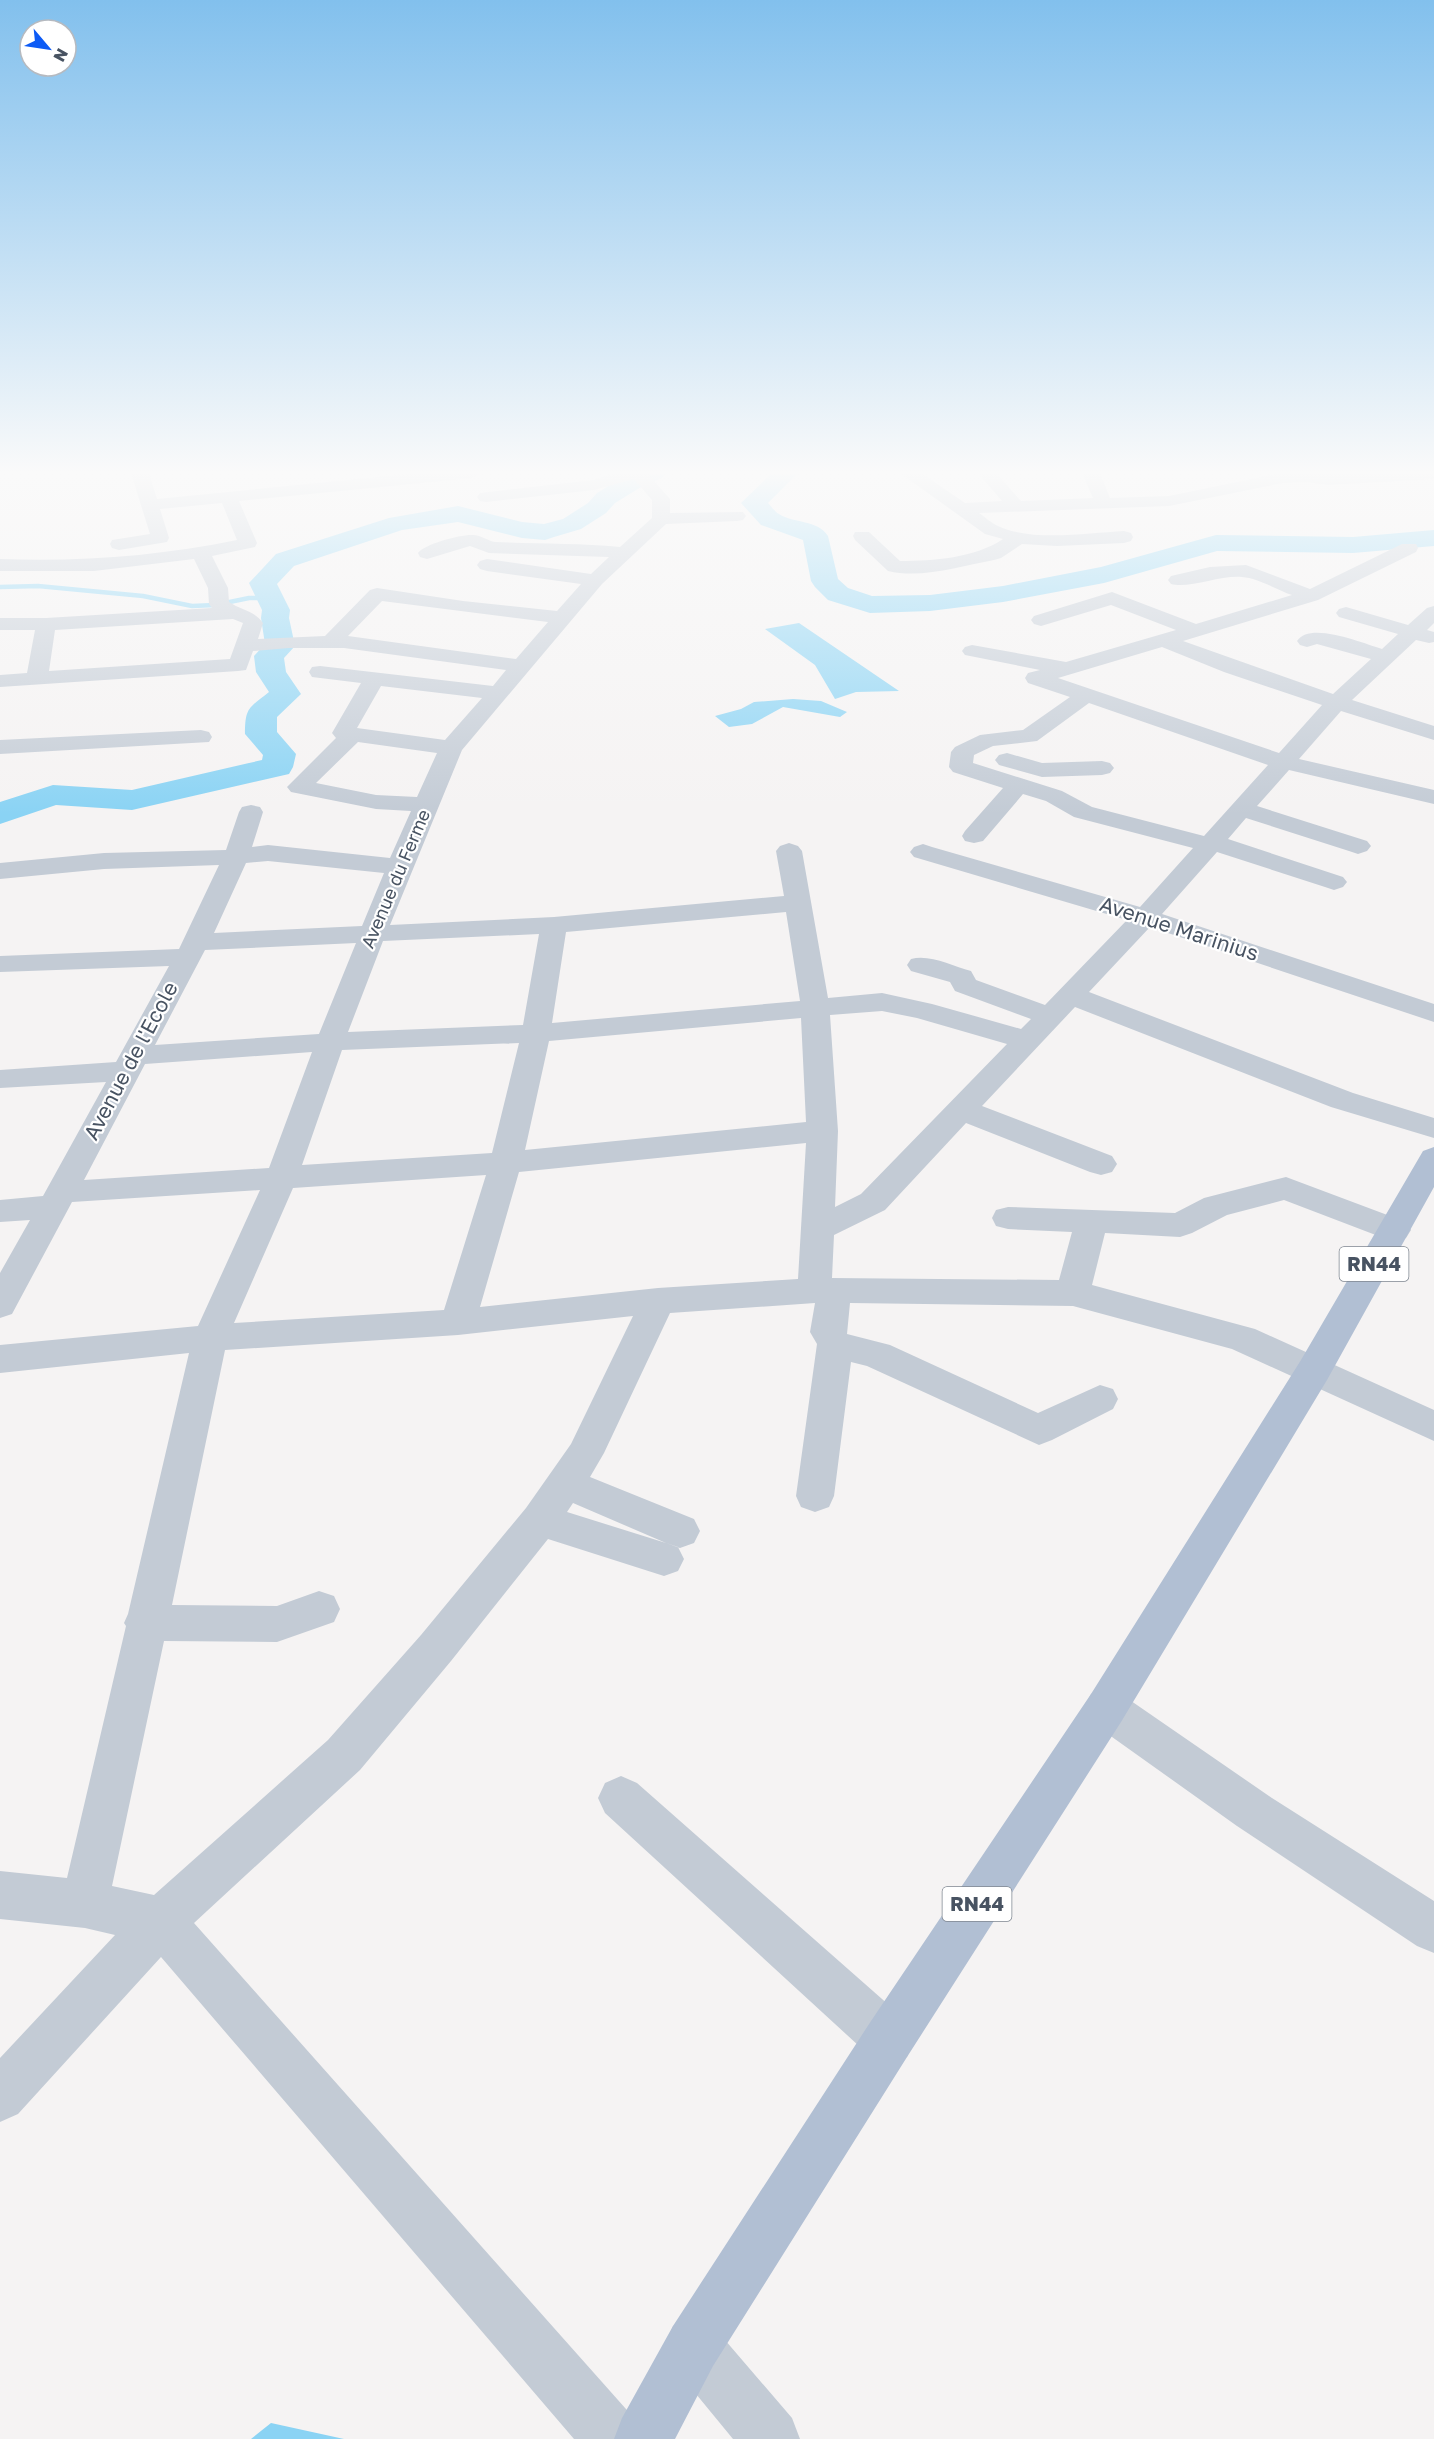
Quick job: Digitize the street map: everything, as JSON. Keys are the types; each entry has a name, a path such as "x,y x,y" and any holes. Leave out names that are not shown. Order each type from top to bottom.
{"main road":[{"name":"RN44","path":"643,2439 693,2346 889,2039 1106,1708 1314,1370 1434,1158"}],"street":[{"path":"217,587 224,608"},
{"name":"Avenue du Ferme","path":"85,1904 210,1338 282,1178 330,1042 372,933 452,748 589,587"},
{"path":"1287,587 1311,596"},
{"path":"1330,587 1311,596 1197,632 1036,678 1283,762 1434,797"},
{"path":"498,693 320,672 337,642 377,594 457,615 564,618"},
{"path":"1041,620 1112,598 1197,632"},
{"path":"0,624 46,624 224,608 248,617 252,623 251,646 238,665 0,681"},
{"path":"818,1229 873,1202 1145,917 1336,703 1387,657 1424,636 1434,612"},
{"path":"1346,613 1424,636"},
{"path":"37,679 46,624"},
{"path":"1307,641 1316,636 1387,657"},
{"path":"1166,641 1208,659 1336,703 1434,733"},
{"path":"251,646 289,642 337,642 521,666"},
{"path":"972,651 1068,669"},
{"path":"375,679 343,733 452,748"},
{"path":"1088,696 1029,736 987,740 963,752 960,767 1054,796 1083,812 1211,844 1334,882"},
{"path":"352,735 299,787 376,802 427,805"},
{"path":"0,747 201,737"},
{"path":"987,740 996,754 1019,766 1056,772 1102,768"},
{"path":"974,836 1018,785"},
{"path":"1242,809 1358,846"},
{"name":"Avenue de l'Ecole","path":"0,1305 191,950 236,857 251,812"},
{"path":"789,851 815,1007 822,1131 818,1229 828,1332 835,1344 815,1496"},
{"name":"Avenue Marinius","path":"923,852 1145,917 1434,1012"},
{"path":"0,871 104,861 236,857 268,853 399,867"},
{"path":"0,964 191,950 372,933 554,925 798,903"},
{"path":"458,1322 506,1163 536,1033 554,925"},
{"path":"921,964 961,977 965,985 1049,1016"},
{"path":"1070,995 1342,1100 1434,1128"},
{"path":"0,1079 330,1042 536,1033 882,1002 922,1010 1026,1040"},
{"path":"960,1109 1101,1164"},
{"path":"0,1210 58,1199 282,1178 506,1163 822,1131"},
{"path":"1008,1218 1180,1225 1216,1206 1286,1188 1394,1230"},
{"path":"1073,1293 1091,1221"},
{"path":"0,1359 210,1338 458,1322 658,1301 824,1290 1073,1293 1242,1338 1434,1426"},
{"path":"0,2096 161,1922 344,1755 436,1648 540,1520 585,1453 658,1301"},
{"path":"835,1344 877,1354 1039,1430 1100,1399"},
{"path":"540,1520 672,1545 565,1483"},
{"path":"146,1623 277,1624 319,1609"},
{"path":"1106,1708 1253,1811 1434,1929"},
{"path":"621,1798 889,2039"},
{"path":"0,1895 85,1904 161,1922 613,2439"},
{"path":"693,2346 771,2439"}],"water":[{"path":"799,623 899,691 856,692 835,699 815,665 765,629"},
{"path":"793,699 821,701 847,712 840,717 783,707 752,724 729,727 715,716 741,709 754,702"},
{"path":"271,2423 344,2439 251,2439"}],"waterway":[{"path":"0,587 7,587"},
{"path":"47,587 143,596 192,606 215,605 249,598 270,598"},
{"path":"0,814 53,795 132,800 277,767 280,754 261,734 261,714 286,694 271,672 269,656 280,646 275,618 276,610 265,587"},
{"path":"831,587 838,594 870,605 930,603 1041,587"}]}
